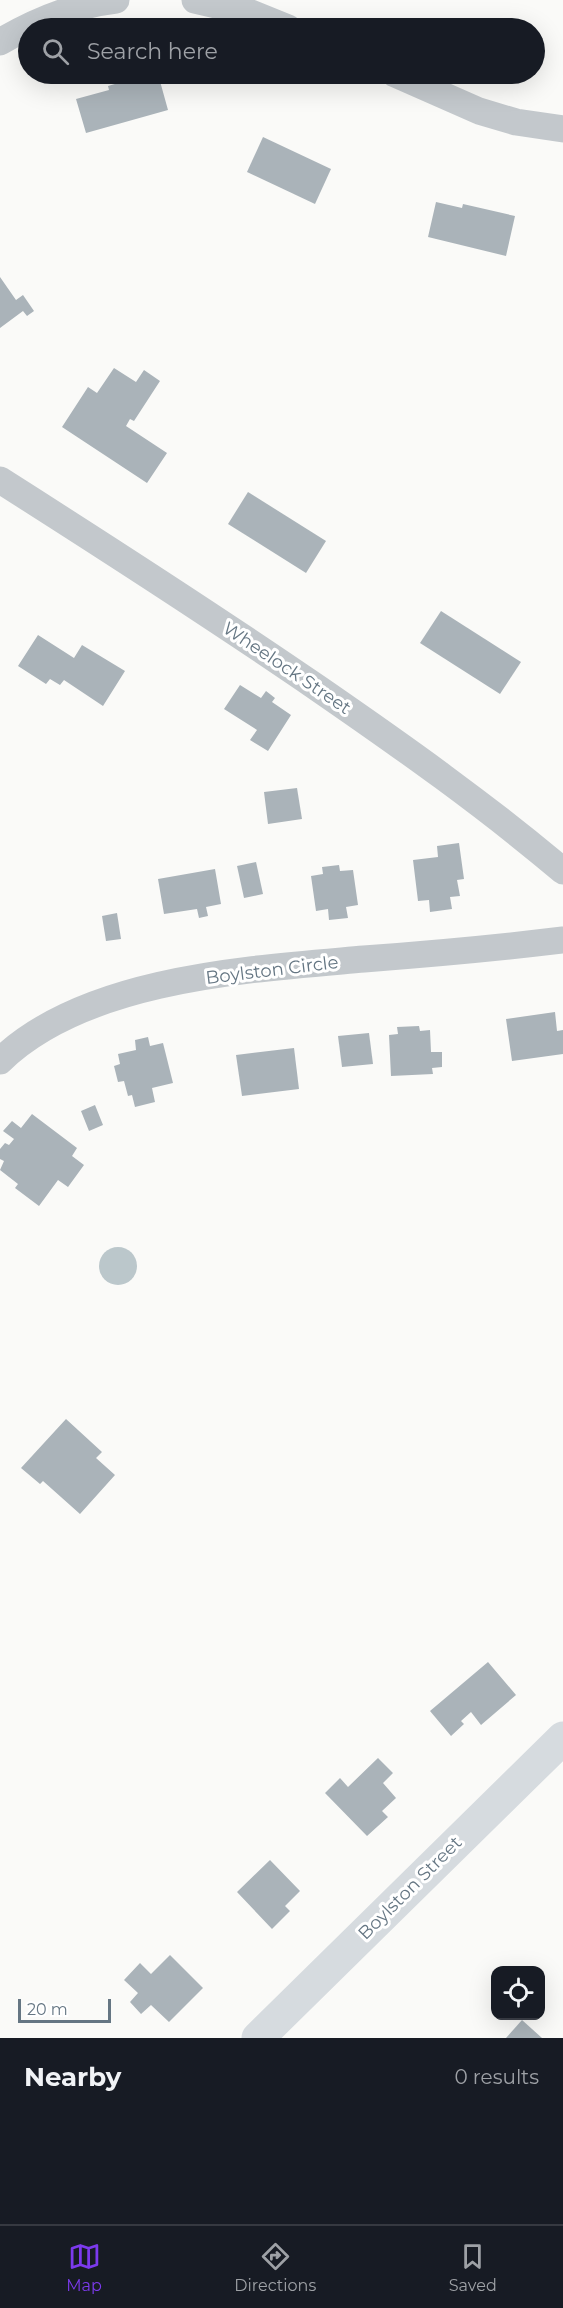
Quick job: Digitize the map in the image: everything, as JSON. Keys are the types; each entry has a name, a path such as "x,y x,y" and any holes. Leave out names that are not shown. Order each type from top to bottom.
{"main road":[{"name":"Boylston Street","path":"258,2038 563,1738"}],"street":[{"path":"48,18 78,8 116,0"},
{"path":"195,0 263,18"},
{"path":"0,42 18,33"},
{"path":"418,84 479,111 516,122 563,129"},
{"name":"Wheelock Street","path":"0,480 216,619 428,764 511,826 563,871"},
{"name":"Boylston Circle","path":"0,1061 18,1044 69,1014 136,992 241,970 492,949 563,940"}],"shaded area":[{"path":"118,1247 132,1252 137,1266 132,1280 118,1285 104,1280 99,1266 104,1252"}],"building":[{"path":"161,84 168,110 86,133 76,99 109,90 108,86"},
{"path":"263,137 331,169 315,204 247,172"},
{"path":"436,202 462,208 463,204 515,216 506,256 428,237"},
{"path":"0,277 16,300 23,295 34,311 27,316 23,311 0,328"},
{"path":"114,368 136,382 144,370 160,381 134,421 130,419 126,426 167,453 147,483 62,427 88,387 97,393"},
{"path":"248,492 326,541 306,573 228,524"},
{"path":"441,611 521,662 500,694 420,643"},
{"path":"38,635 74,658 82,645 125,671 103,706 64,680 60,685 50,679 46,684 18,666"},
{"path":"240,685 261,698 266,691 275,698 272,702 291,715 268,751 250,740 257,730 224,709"},
{"path":"297,788 302,819 268,824 264,792"},
{"path":"459,843 464,879 457,880 460,896 450,897 452,909 430,912 429,900 418,901 413,860 438,857 437,846"},
{"path":"256,862 263,894 244,898 237,866"},
{"path":"339,865 340,871 353,870 358,905 346,907 348,918 329,920 328,909 316,911 311,876 323,874 322,867"},
{"path":"215,869 221,904 206,907 208,916 199,918 197,909 164,914 158,879"},
{"path":"117,913 121,939 106,941 102,916"},
{"path":"555,1012 557,1031 563,1030 563,1054 512,1061 506,1019"},
{"path":"419,1026 420,1031 430,1030 431,1052 442,1052 442,1067 432,1068 433,1074 391,1076 389,1035 398,1034 397,1027"},
{"path":"369,1033 373,1064 342,1067 338,1036"},
{"path":"148,1037 150,1046 163,1043 173,1083 152,1088 155,1102 135,1107 132,1095 128,1096 124,1081 118,1082 114,1066 120,1064 118,1054 136,1050 135,1040"},
{"path":"294,1048 299,1089 242,1096 236,1055"},
{"path":"95,1105 103,1125 89,1131 81,1111"},
{"path":"32,1114 77,1148 72,1156 84,1165 68,1187 58,1180 39,1206 15,1188 18,1184 0,1170 4,1161 0,1159 0,1149 5,1143 9,1145 14,1139 3,1131 12,1121 21,1128"},
{"path":"66,1419 102,1452 96,1458 115,1475 80,1514 43,1481 40,1484 21,1468"},
{"path":"488,1662 516,1695 481,1725 471,1712 461,1721 464,1724 451,1736 430,1711"},
{"path":"378,1758 393,1773 383,1783 396,1798 382,1811 388,1817 367,1836 325,1793 340,1778 348,1787"},
{"path":"270,1860 300,1891 285,1906 290,1911 272,1929 237,1892"},
{"path":"170,1955 203,1988 169,2022 151,2005 141,2014 130,2002 138,1993 124,1980 140,1963 151,1974"},
{"path":"522,2020 542,2038 506,2038"}]}
